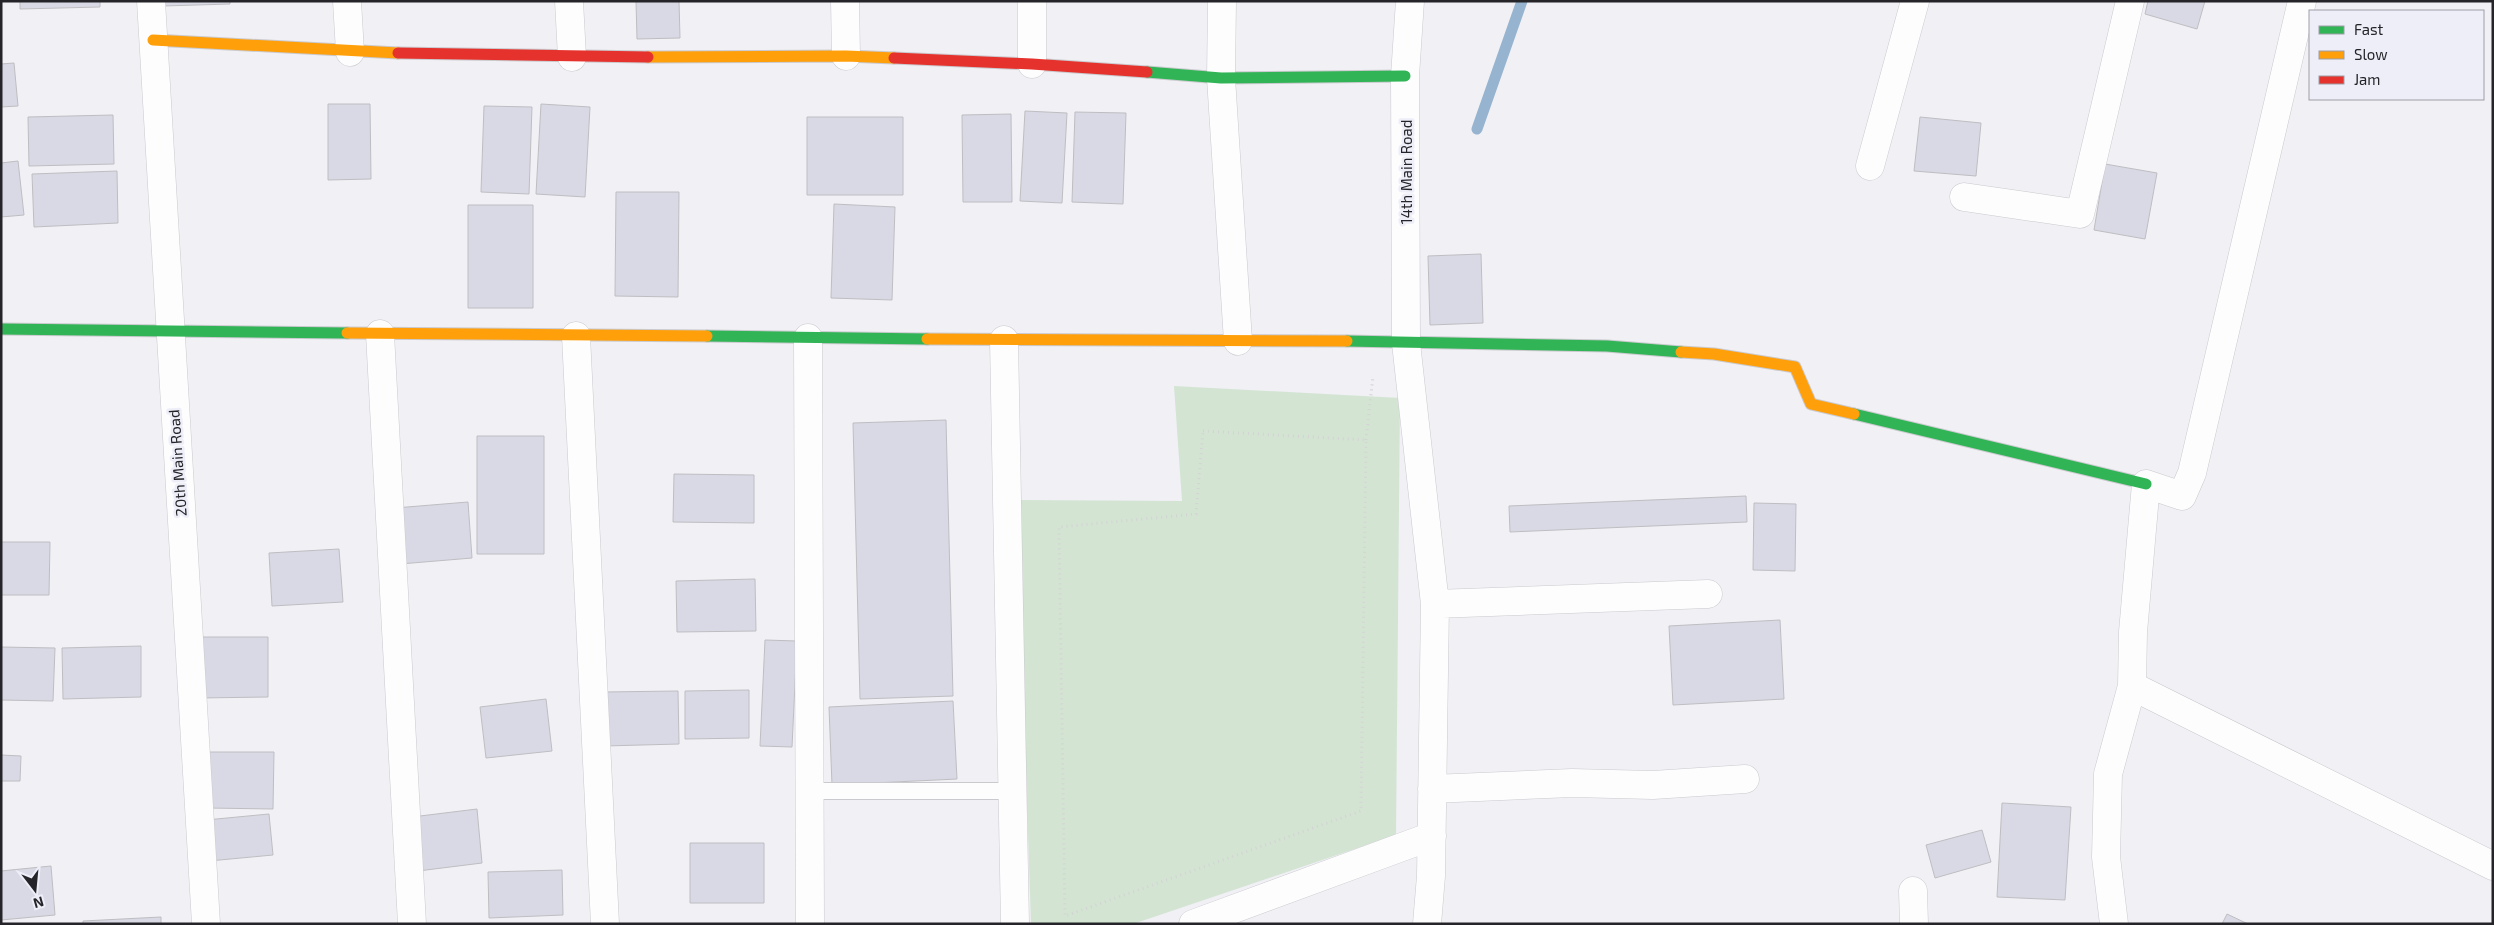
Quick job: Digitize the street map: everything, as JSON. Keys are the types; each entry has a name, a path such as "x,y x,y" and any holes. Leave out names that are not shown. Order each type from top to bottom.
{"street":[{"name":"20th Main Road","path":"151,1 169,332 206,924"},
{"path":"347,1 350,52"},
{"path":"569,1 572,56"},
{"path":"845,1 846,56"},
{"path":"1032,1 1032,64"},
{"path":"1222,1 1221,78 1238,341"},
{"name":"14th Main Road","path":"1410,1 1406,76 1406,343 1435,604 1432,836 1427,924"},
{"path":"1870,166 1915,1"},
{"path":"1964,197 2080,214 2130,1"},
{"path":"1,329 1004,340 1376,340 1406,343 1606,346 1714,354 1796,367 1811,404 2146,484 2182,496 2192,474 2302,1"},
{"path":"153,40 350,52 572,56 846,56 1032,64 1221,78 1406,76"},
{"path":"380,334 412,924"},
{"path":"576,336 605,924"},
{"path":"808,338 810,924"},
{"path":"1004,340 1015,924"},
{"path":"2114,924 2106,857 2108,774 2132,686 2133,632 2146,484"},
{"path":"1435,604 1708,594"},
{"path":"2132,686 2493,866"},
{"path":"1432,789 1572,783 1653,785 1745,779"},
{"path":"1193,924 1432,836"},
{"path":"1913,891 1914,924"}],"lane":[{"path":"809,791 1013,791"}],"path":[{"path":"1366,440 1203,431 1196,514 1059,527 1065,916 1361,810 1366,440 1376,340"}],"green space":[{"path":"1174,386 1400,398 1396,835 1133,924 1031,924 1017,500 1182,501"}],"building":[{"path":"20,1 100,1 100,7 20,9"},
{"path":"162,1 230,1 230,4 163,6"},
{"path":"636,1 679,1 680,38 637,39"},
{"path":"2148,1 2205,1 2197,29 2145,14"},
{"path":"14,63 18,106 1,107 1,64"},
{"path":"328,104 370,104 371,179 328,180"},
{"path":"541,104 590,107 585,197 536,194"},
{"path":"484,106 532,107 529,194 481,192"},
{"path":"1025,111 1067,113 1062,203 1020,201"},
{"path":"1075,112 1126,113 1123,204 1072,202"},
{"path":"1011,114 1012,202 963,202 962,115"},
{"path":"113,115 114,164 29,166 28,117"},
{"path":"807,117 903,117 903,195 807,195"},
{"path":"1920,117 1981,123 1976,176 1914,171"},
{"path":"18,161 24,215 1,217 1,163"},
{"path":"2105,164 2157,173 2145,239 2094,230"},
{"path":"117,171 118,223 34,227 32,174"},
{"path":"616,192 679,192 678,297 615,296"},
{"path":"834,204 895,207 892,300 831,298"},
{"path":"468,205 533,205 533,308 468,308"},
{"path":"1481,254 1483,323 1430,325 1428,256"},
{"path":"946,420 953,696 860,699 853,423"},
{"path":"477,436 544,436 544,554 477,554"},
{"path":"674,474 754,475 754,523 673,522"},
{"path":"1746,496 1747,522 1510,532 1509,506"},
{"path":"468,502 472,558 400,564 395,508"},
{"path":"1754,503 1796,504 1795,571 1753,570"},
{"path":"1,542 50,542 49,595 1,595"},
{"path":"339,549 343,602 272,606 269,553"},
{"path":"755,579 756,631 677,632 676,581"},
{"path":"1780,620 1784,699 1673,705 1669,626"},
{"path":"199,637 268,637 268,697 199,698"},
{"path":"765,640 797,641 792,747 760,746"},
{"path":"141,646 141,697 63,699 62,648"},
{"path":"1,647 55,648 53,701 1,700"},
{"path":"749,690 749,738 685,739 685,691"},
{"path":"678,691 679,744 604,746 603,692"},
{"path":"546,699 552,751 486,758 480,707"},
{"path":"953,701 957,779 832,785 829,707"},
{"path":"209,752 274,752 273,809 208,808"},
{"path":"1,755 21,756 20,781 1,781"},
{"path":"2002,803 2071,807 2065,900 1997,897"},
{"path":"477,809 482,863 418,871 412,817"},
{"path":"269,814 273,855 209,861 206,820"},
{"path":"1982,830 1991,862 1935,878 1926,845"},
{"path":"690,843 764,843 764,903 690,903"},
{"path":"51,866 55,915 1,920 1,871"},
{"path":"562,870 563,915 489,918 488,872"},
{"path":"2227,914 2248,924 2222,924"},
{"path":"161,917 161,924 83,924 83,921"}],"waterway":[{"path":"1477,129 1522,1"}],"traffic: fast":[{"path":"1147,72 1221,78 1405,76"},
{"path":"1,329 347,333"},
{"path":"707,336 927,339"},
{"path":"1347,341 1607,346 1681,352"},
{"path":"1854,414 2146,484"}],"traffic: slow":[{"path":"153,40 398,53"},
{"path":"648,57 846,56 894,58"},
{"path":"347,333 707,336"},
{"path":"927,339 1347,341"},
{"path":"1681,352 1714,354 1795,367 1811,404 1854,414"}],"traffic: jam":[{"path":"398,53 648,57"},
{"path":"894,58 1032,64 1147,72"}]}
